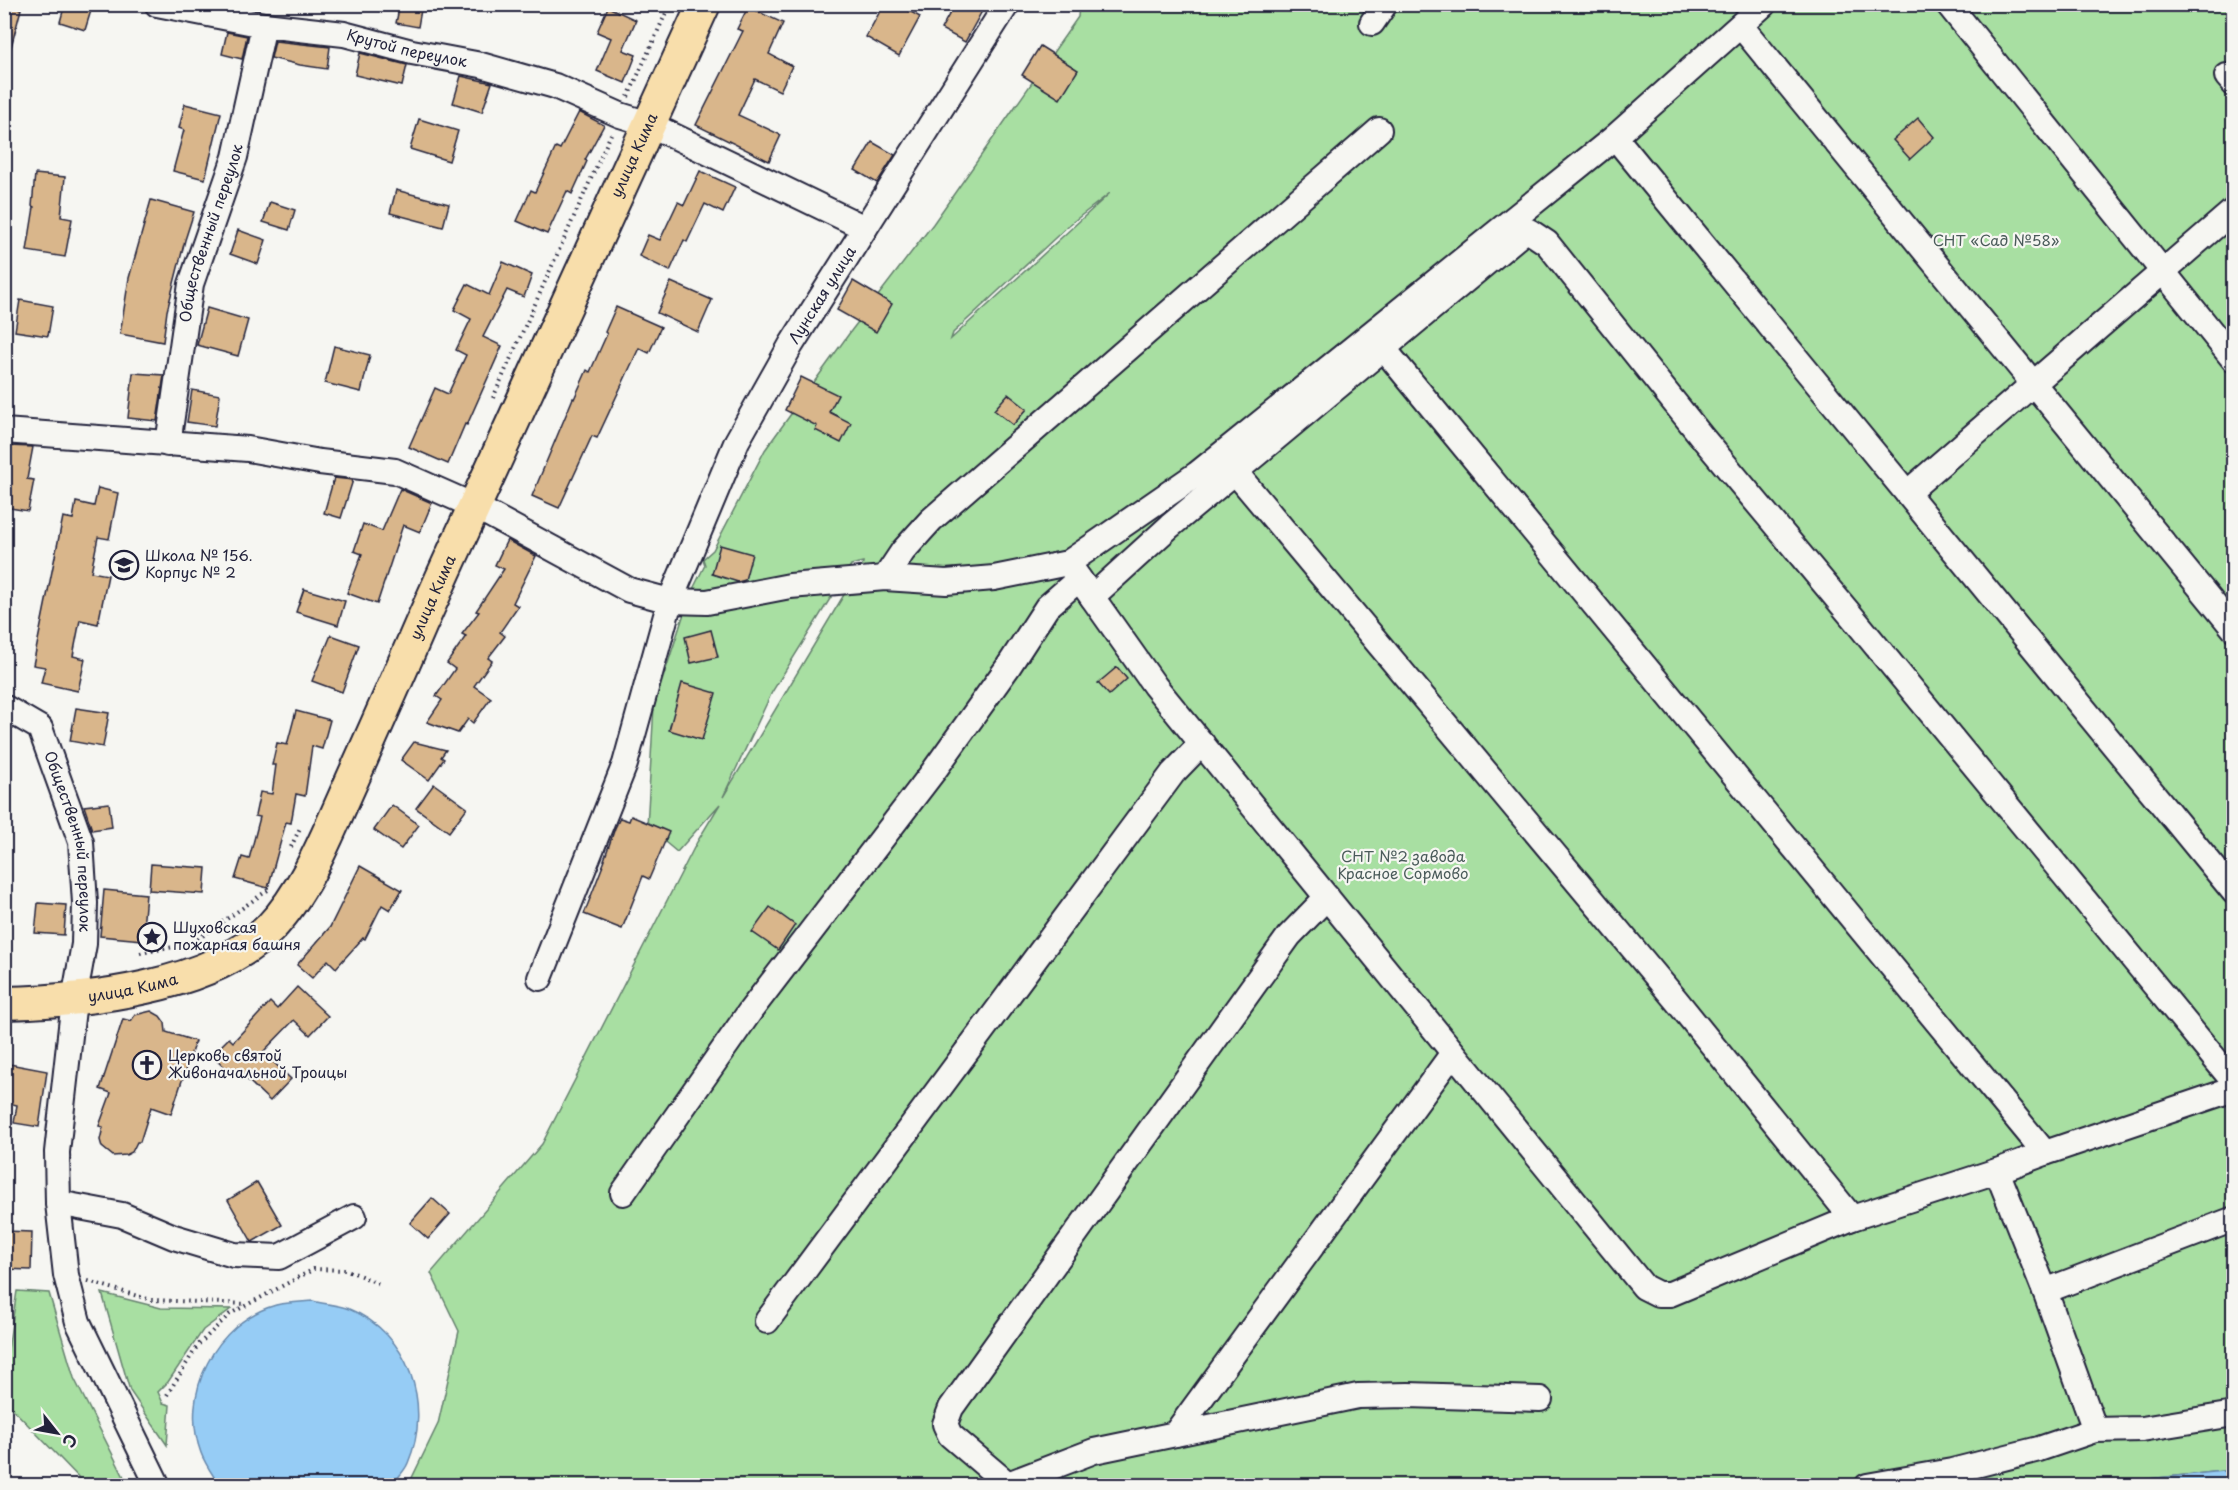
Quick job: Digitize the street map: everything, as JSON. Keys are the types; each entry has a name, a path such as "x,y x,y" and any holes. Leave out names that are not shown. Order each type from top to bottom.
{"main road":[{"name":"улица Кима","path":"4,1003 74,1000 157,984 207,970 242,952 270,928 295,895 325,840 474,506 704,4"}],"street":[{"name":"Крутой переулок","path":"157,4 264,25 344,34 412,52 481,65 555,86 620,115 649,124 865,228"},
{"name":"Лунская улица","path":"540,978 625,764 670,601 737,441 792,345 1007,4"},
{"path":"623,1193 751,1010 933,772 1008,667 1047,607 1197,474 1615,137 1764,4"},
{"path":"1948,4 2234,360"},
{"name":"Общественный переулок","path":"168,444 190,284 235,157 264,25"},
{"path":"1741,26 2234,629"},
{"path":"885,578 903,551 931,520 1379,130"},
{"path":"1615,137 2234,892"},
{"path":"1907,493 2234,210"},
{"path":"4,431 248,449 320,462 395,471 474,506 628,590 670,601 707,602 790,586 885,578 946,582 994,578 1080,580 1170,526 1521,234 1529,231 1547,243 1702,437 2234,1082"},
{"path":"1384,349 2045,1153"},
{"path":"1236,473 1676,1000 1852,1218"},
{"path":"1080,580 1155,686 1644,1287 1658,1294 1670,1294 1852,1218 1997,1171 2234,1089"},
{"name":"Общественный переулок","path":"4,707 40,728 81,842 85,903 84,944 74,1000 57,1152 58,1203 66,1275 78,1322 158,1485"},
{"path":"767,1321 1173,773 1202,743"},
{"path":"1327,897 1289,936 951,1408 945,1424 950,1435 1009,1485 1094,1450 1358,1396 1407,1395 1540,1399"},
{"path":"1175,1434 1453,1053"},
{"path":"1997,1171 2045,1291 2095,1430"},
{"path":"58,1203 122,1215 174,1237 234,1255 268,1257 279,1257 354,1217"},
{"path":"2045,1291 2234,1219"},
{"path":"1867,1485 1952,1471 2039,1449 2095,1430 2142,1429 2234,1414"}],"path":[{"path":"167,1395 198,1345 230,1314 314,1269 347,1270 382,1284"},
{"path":"66,1275 151,1300 246,1305"}],"green space":[{"name":"СНТ №2 завода Красное Сормово","path":"1079,5 2233,5 2233,1472 2223,1471 2148,1479 2130,1486 408,1486 438,1424 459,1331 431,1273 542,1144 697,842 720,804 677,852 647,827 654,706 690,595 705,565 703,559 713,550 765,450 851,331 933,224 1078,17","holes":["1110,193 951,339 953,333 1069,225","863,563 723,797 772,692 851,565"]},
{"path":"17,1291 49,1293 74,1378 128,1485 86,1485 5,1401 5,1369"},
{"path":"102,1293 161,1308 231,1309 203,1330 168,1382 158,1392 163,1403 170,1405 167,1445 130,1391"}],"water":[{"path":"313,1301 349,1309 370,1320 387,1335 401,1353 416,1395 418,1418 415,1441 407,1466 392,1485 219,1485 201,1453 195,1430 195,1407 199,1385 207,1363 235,1327 254,1314 280,1304"},
{"path":"2223,1471 2233,1472 2233,1485 2130,1485 2148,1479"}],"building":[{"path":"65,4 93,4 85,30 60,22"},
{"path":"400,4 422,4 418,27 396,23"},
{"path":"884,4 897,4 920,17 899,56 866,37"},
{"path":"955,4 970,4 982,11 965,42 941,29"},
{"path":"4,5 21,9 10,51 4,51"},
{"path":"608,7 636,20 623,50 636,55 625,83 597,71 611,38 597,32"},
{"path":"748,7 783,23 769,54 792,66 780,91 755,79 738,115 781,135 769,161 696,125 743,31 737,29"},
{"path":"227,32 247,36 242,59 222,54"},
{"path":"275,41 330,47 327,69 271,58"},
{"path":"1040,46 1078,70 1060,99 1022,75"},
{"path":"360,53 407,65 402,86 355,75"},
{"path":"461,76 492,83 482,112 453,103"},
{"path":"185,104 221,113 205,179 173,171 184,130 179,128"},
{"path":"579,112 604,125 585,160 587,161 572,194 567,191 547,234 517,221 531,190 535,192 556,147 560,149"},
{"path":"1918,118 1934,137 1910,159 1893,140"},
{"path":"419,119 458,131 449,161 410,149"},
{"path":"872,142 895,155 877,183 855,170"},
{"path":"700,171 735,187 723,213 705,204 687,242 684,240 670,271 639,256 648,235 660,240 678,202 684,205"},
{"path":"35,174 65,177 61,217 72,219 65,257 27,251 34,207 32,206"},
{"path":"396,190 449,204 443,227 390,213"},
{"path":"151,200 194,212 167,311 163,342 120,334 129,278"},
{"path":"270,202 295,210 289,230 263,222"},
{"path":"238,230 266,240 258,264 230,254"},
{"path":"503,262 532,275 524,297 507,290 483,337 502,346 448,464 409,447 435,388 448,394 466,355 456,350 471,319 454,310 467,284 489,295"},
{"path":"853,281 892,304 876,332 837,310"},
{"path":"671,282 712,300 698,332 657,313"},
{"path":"20,300 53,306 48,336 15,331"},
{"path":"616,307 661,327 649,353 639,348 597,438 592,436 559,508 532,496 573,398 587,370 590,372 607,334 605,332"},
{"path":"207,308 248,320 238,356 197,345"},
{"path":"334,346 370,355 361,392 325,383"},
{"path":"133,373 164,375 157,421 128,418"},
{"path":"801,377 838,395 829,412 851,423 841,443 815,430 817,426 785,410"},
{"path":"192,390 220,395 215,426 187,422"},
{"path":"1008,394 1027,409 1013,425 994,410"},
{"path":"8,446 33,447 27,479 34,480 28,511 4,507 4,463"},
{"path":"334,478 353,480 341,518 324,513"},
{"path":"98,488 118,493 109,539 98,537 91,572 108,575 98,624 80,620 73,656 85,659 78,691 41,683 45,667 33,665 63,517 73,519 76,502 94,506"},
{"path":"400,489 432,503 420,532 403,525 377,604 347,593 362,554 354,551 363,524 382,531"},
{"path":"507,540 536,556 513,603 518,606 500,632 505,636 488,658 492,661 474,686 491,698 473,723 468,719 458,733 427,722 442,700 436,696 455,669 447,663 466,636 462,634 479,612 476,611 504,569 495,565"},
{"path":"720,545 752,554 745,580 738,582 712,574"},
{"path":"304,589 345,601 338,625 296,612"},
{"path":"711,630 718,657 691,663 685,637"},
{"path":"331,635 359,645 342,692 312,681"},
{"path":"1117,667 1127,679 1109,695 1098,683"},
{"path":"682,683 716,693 702,740 669,730"},
{"path":"76,708 109,713 103,747 70,741"},
{"path":"296,711 330,720 322,749 312,746 305,796 296,794 291,823 286,822 268,888 235,879 242,857 249,859 260,817 255,816 260,792 272,794 276,765 272,765 277,743 287,745"},
{"path":"414,742 446,750 441,757 444,759 429,780 401,760"},
{"path":"434,784 467,808 449,832 416,808"},
{"path":"109,803 112,827 92,830 84,806"},
{"path":"392,805 419,825 401,849 374,830"},
{"path":"631,816 669,832 649,879 643,876 622,929 584,914 615,828 620,818 629,821"},
{"path":"151,864 206,868 204,894 149,890"},
{"path":"360,866 402,890 390,910 382,905 365,939 363,938 336,968 328,960 312,978 297,965 330,927"},
{"path":"104,890 146,894 142,940 100,936"},
{"path":"38,903 66,905 64,935 35,933"},
{"path":"770,907 795,925 778,950 752,932"},
{"path":"297,987 328,1016 310,1035 294,1020 263,1052 291,1079 270,1101 236,1069 232,1074 212,1055 229,1038 233,1042 270,1002 277,1009"},
{"name":"Церковь святой Живоначальной Троицы","path":"151,1011 160,1016 165,1023 166,1032 195,1041 171,1114 151,1107 140,1142 137,1142 132,1152 113,1156 102,1147 100,1140 103,1127 99,1126 111,1093 100,1089 123,1019 131,1021 135,1015"},
{"path":"4,1063 47,1071 39,1127 14,1123 17,1105 4,1102"},
{"path":"257,1182 282,1225 252,1242 228,1200"},
{"path":"432,1198 450,1214 428,1239 410,1223"},
{"path":"4,1231 32,1232 31,1270 4,1269"}],"place":[{"name":"Школа № 156. Корпус № 2","path":"124,565"},
{"name":"Шуховская пожарная башня","path":"152,937"},
{"name":"Церковь святой Живоначальной Троицы","path":"147,1065"}],"park label":[{"name":"СНТ «Сад №58»","path":"1996,241"}]}
